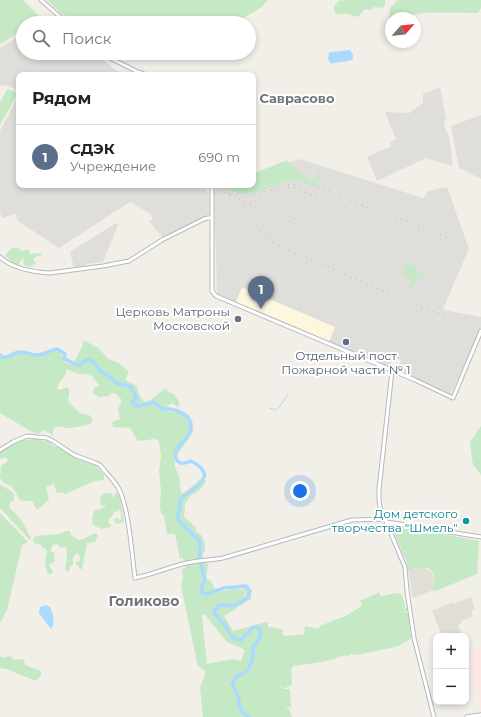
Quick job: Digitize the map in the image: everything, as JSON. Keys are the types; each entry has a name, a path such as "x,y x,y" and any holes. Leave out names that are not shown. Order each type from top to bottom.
{"main road":[{"path":"467,717 481,715"}],"street":[{"path":"41,0 59,16"},
{"path":"114,60 137,72"},
{"path":"212,188 212,291 216,296 452,398 481,331"},
{"path":"0,257 12,265 43,273 103,266 129,261 162,240 204,219 211,218"},
{"path":"392,372 379,502 405,567 414,638 434,717"},
{"path":"0,450 27,436 47,438 74,455 96,462 100,465 118,487 121,495 128,525 135,578 197,561 223,558 352,520 386,521 481,537"}],"shaded area":[{"path":"16,38 16,60 103,60 118,72 16,72 16,90 6,85 0,86 0,48"},
{"path":"440,87 446,120 444,124 449,136 453,166 426,158 377,181 367,157 391,146 390,142 396,139 385,112 409,113 423,103 423,94"},
{"path":"16,100 16,188 206,188 209,195 209,215 163,238 149,221 153,219 151,214 130,202 59,248 18,221 15,214 2,218 0,212 0,131"},
{"path":"481,115 481,179 459,168 451,126"},
{"path":"300,159 423,198 428,191 447,187 469,249 443,309 481,317 481,327 451,394 397,370 401,360 393,357 389,367 329,342 335,327 242,287 236,302 217,294 214,188 256,188 256,173"},
{"path":"116,223 118,225 103,262 86,264 85,266 74,268 70,252"},
{"path":"241,287 335,327 329,342 236,302"},
{"path":"417,568 419,572 425,568 433,574 433,590 414,598 412,597 409,572"},
{"path":"471,597 475,609 471,611 473,616 461,621 462,623 458,625 461,633 441,633 432,611 453,602 454,604"},
{"path":"481,645 481,710 469,675 469,664 475,647"}],"green space":[{"path":"0,0 23,0 39,16 16,16 16,34 0,44"},
{"path":"47,0 268,0 262,7 247,16 66,16 62,14"},
{"path":"340,0 385,0 385,5 383,8 375,7 371,10 365,9 358,17 348,14 336,14 334,6"},
{"path":"398,0 481,0 481,8 478,13 421,14 421,12 390,12 390,8"},
{"path":"7,89 16,92 16,97 0,125 0,103"},
{"path":"287,160 299,173 311,180 314,181 318,172 323,174 317,186 302,182 300,180 295,180 287,181 250,194 235,193 228,189 256,188 256,173"},
{"path":"12,248 18,248 22,251 28,249 30,254 42,254 41,256 37,256 33,259 36,263 30,267 24,265 23,257 19,264 15,265 5,255"},
{"path":"408,264 416,267 417,272 426,276 425,279 419,275 412,290 409,289 411,279 402,273"},
{"path":"85,341 97,347 109,359 119,363 129,372 125,380 137,386 139,395 144,402 149,401 166,388 168,392 174,394 180,404 177,407 172,403 163,409 172,412 176,410 185,413 191,419 193,432 177,457 175,457 175,467 179,476 181,493 184,493 202,478 206,481 200,490 191,495 185,503 184,517 196,527 196,531 202,537 205,548 203,557 184,562 183,558 180,559 175,534 167,534 164,516 161,513 160,506 161,490 159,471 161,456 159,441 154,439 138,441 130,428 113,427 112,422 120,419 118,409 121,399 115,393 112,393 107,397 104,396 100,398 92,392 96,386 100,387 92,376 87,374 79,374 66,369 66,374 57,388 60,390 67,387 69,392 68,401 81,414 89,415 92,419 92,423 69,428 57,427 53,429 53,435 43,430 38,434 0,413 0,353 3,356 31,353 34,356 57,351 62,356 64,362 72,364 83,345 82,342"},
{"path":"481,426 481,475 473,465 470,442"},
{"path":"37,439 49,442 53,446 61,448 79,460 94,464 104,474 104,480 95,481 65,494 61,492 57,494 54,484 46,487 49,500 38,509 36,509 33,501 21,501 13,488 5,484 0,478 1,466 8,461 6,457 2,459 0,458 0,451 17,441"},
{"path":"0,485 10,490 14,494 14,500 10,503 9,507 20,518 31,538 30,540 0,508"},
{"path":"116,492 120,496 124,522 116,524 114,519 118,518 119,521 121,520 121,512 118,508 118,512 115,511 109,518 108,523 111,525 110,527 102,529 93,525 92,519 94,510 99,510 106,506 101,506 100,497 103,494 111,493 113,497"},
{"path":"0,513 28,542 22,545 7,610 0,623"},
{"path":"390,524 479,541 477,574 433,592 434,573 426,567 419,571 416,568 408,572 407,563"},
{"path":"70,531 71,535 79,540 96,533 98,536 95,542 87,543 82,569 80,569 75,562 79,562 80,558 79,554 77,553 75,554 73,564 68,572 65,569 67,555 65,546 61,548 57,544 53,545 51,552 55,553 55,561 49,565 53,572 52,574 48,574 45,564 47,550 40,544 34,543 33,539 36,536 60,534"},
{"path":"206,562 208,564 206,580 210,580 217,591 220,592 234,589 241,590 245,592 244,598 246,595 245,591 242,589 243,587 247,586 251,591 251,599 240,606 239,605 237,608 224,616 233,631 266,622 268,623 268,627 282,629 285,636 304,635 305,626 319,629 320,626 357,609 362,605 360,601 380,592 380,596 398,593 402,595 405,606 403,611 407,607 408,611 403,613 408,613 411,637 410,640 396,647 357,655 343,655 342,657 340,656 325,661 293,666 291,670 292,685 286,688 284,687 284,689 290,689 291,707 285,707 289,709 292,717 203,717 200,688 205,671 198,666 181,586 183,578 182,568 185,569 186,564","holes":["202,615 205,615 227,642 245,650 241,661 233,659 207,664"]},
{"path":"0,656 4,658 10,656 14,660 24,660 25,665 41,671 41,675 37,680 33,680 7,669 0,668"}],"water":[{"path":"350,50 353,55 353,59 331,64 328,59 329,53 331,52"},
{"path":"46,605 50,607 53,615 54,621 51,629 39,613 40,607"}],"waterway":[{"path":"0,355 1,357 5,357 18,352 26,352 37,355 57,349 65,354 64,359 76,364 80,365 86,360 92,360 100,370 118,384 130,386 137,398 132,402 136,405 139,406 154,403 161,409 183,413 190,421 191,426 188,437 180,445 175,454 177,461 180,463 191,461 201,468 204,473 204,478 180,501 180,508 177,518 198,539 201,545 199,557 205,580 201,588 202,593 207,594 224,588 246,586 250,591 248,597 238,604 220,605 214,611 230,634 237,640 241,640 253,627 259,628 260,637 253,647 250,667 237,677 232,684 238,697 241,711 249,717"},
{"path":"270,408 275,410 277,409 288,394"}],"railway":[{"path":"230,194 243,197 288,185 306,183 457,242"},
{"path":"288,187 296,188 324,200"},
{"path":"214,188 236,199 248,211 260,231 273,243 422,308 454,318"},
{"path":"239,199 296,225"}],"place":[{"name":"СДЭК","path":"261,309"},
{"name":"Церковь Матроны Московской","path":"238,319"},
{"name":"Отдельный пост Пожарной части № 1","path":"346,342"},
{"name":"Дом детского творчества \"Шмель\"","path":"466,521"}],"district":[{"name":"Саврасово","path":"297,98"},
{"name":"Голиково","path":"144,601"}]}
